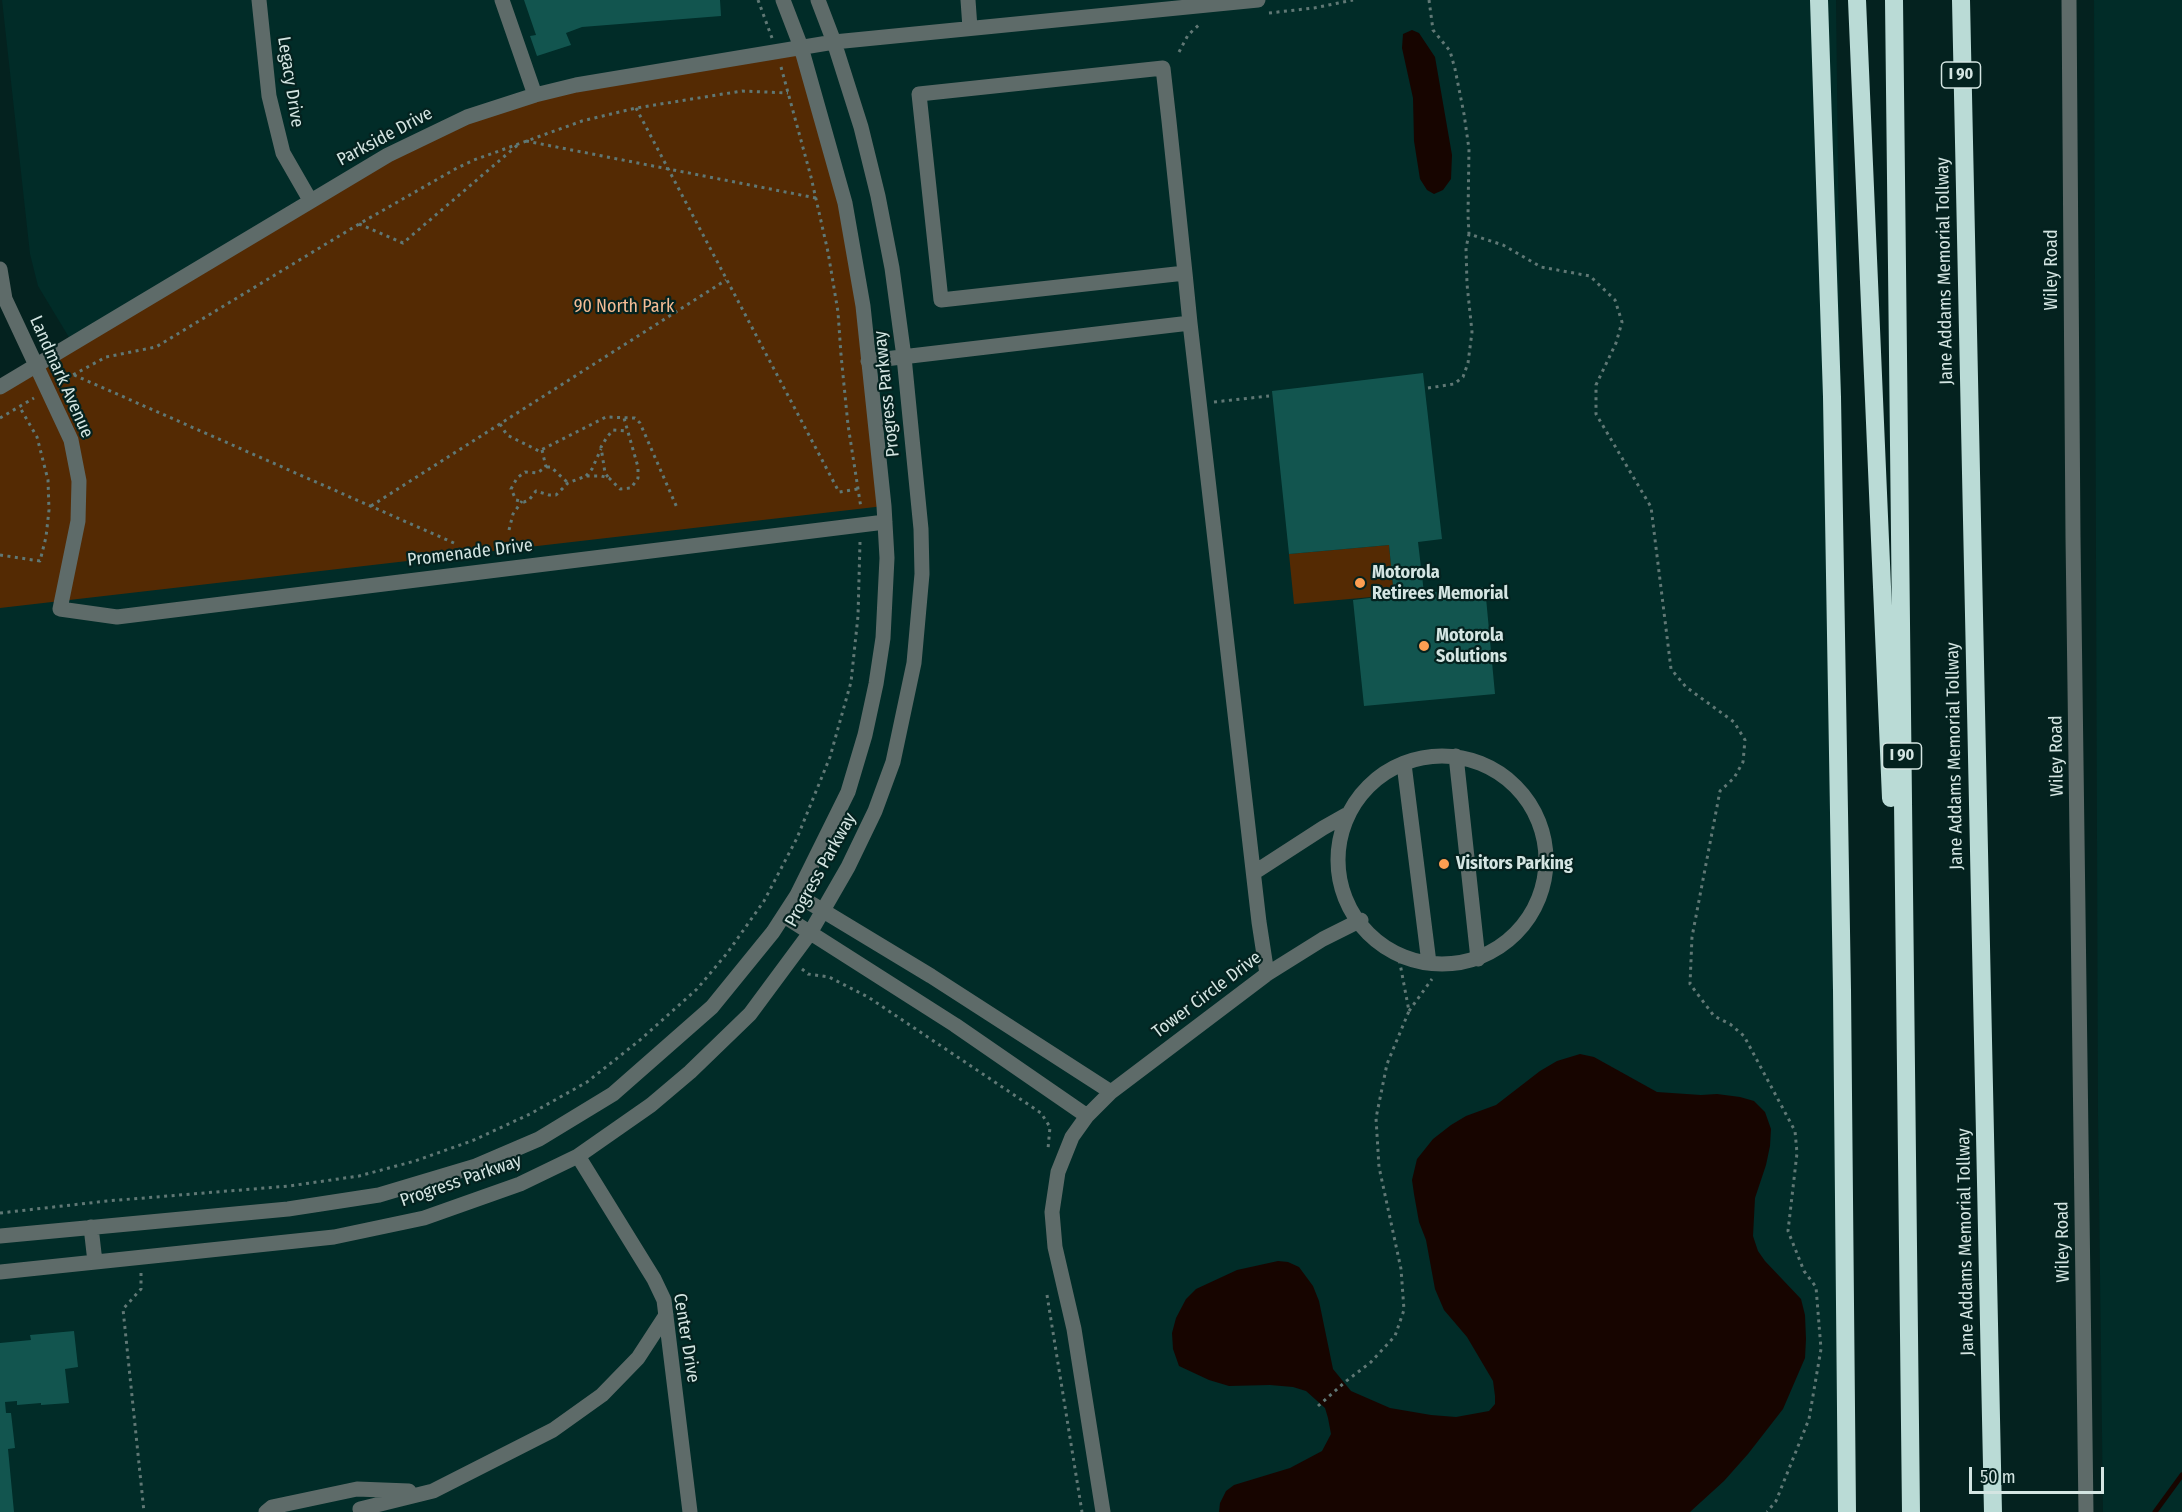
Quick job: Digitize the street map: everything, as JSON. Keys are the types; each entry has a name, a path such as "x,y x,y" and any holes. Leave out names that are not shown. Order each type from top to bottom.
{"highway":[{"path":"1819,0 1832,409 1842,978 1847,1512"},
{"path":"1857,0 1906,1146"},
{"name":"I 90","path":"1894,0 1911,1512"},
{"name":"Jane Addams Memorial Tollway","path":"1960,0 1993,1512"}],"street":[{"name":"Legacy Drive","path":"259,0 269,96 283,153 310,200"},
{"path":"502,0 535,95"},
{"name":"Progress Parkway","path":"0,1236 288,1209 380,1195 476,1166 539,1139 614,1094 712,1007 784,916 797,895 848,792 865,735 876,684 883,638 886,593 885,522 863,306 845,203 801,47 783,0"},
{"name":"Progress Parkway","path":"0,1272 334,1237 424,1218 520,1184 578,1156 651,1105 750,1014 810,933 824,911 875,811 892,762 914,663 922,574 921,529 904,357 892,268 861,127 818,0"},
{"path":"968,0 970,28"},
{"name":"Parkside Drive","path":"0,387 388,155 467,117 535,95 576,85 834,42 1258,0"},
{"name":"Wiley Road","path":"2069,0 2086,1512"},
{"path":"1185,273 941,300 919,93 1163,68 1185,273 1190,323 1267,974"},
{"name":"Landmark Avenue","path":"0,269 6,299 71,440 79,481 78,521 60,609"},
{"path":"868,361 1190,323"},
{"name":"Promenade Drive","path":"60,609 117,617 885,522"},
{"path":"1456,756 1478,959"},
{"path":"1456,756 1489,766 1517,787 1536,815 1546,849 1544,883 1531,916 1508,942 1478,959 1420,963 1374,941 1341,891 1337,855 1346,815 1362,791 1389,769 1421,757 1456,756"},
{"path":"1404,764 1436,962"},
{"path":"1255,872 1346,815"},
{"path":"797,895 931,976 1111,1092"},
{"path":"784,916 955,1025 1087,1116"},
{"name":"Tower Circle Drive","path":"1103,1512 1074,1329 1055,1247 1052,1212 1059,1172 1072,1137 1087,1116 1111,1092 1267,974 1323,939 1361,920"},
{"name":"Center Drive","path":"578,1156 654,1279 664,1300 690,1512"},
{"path":"91,1227 95,1262"},
{"path":"360,1509 427,1492 553,1430 602,1395 638,1358 666,1316"},
{"path":"266,1512 272,1507 357,1489 427,1492"}],"path":[{"path":"0,1213 107,1201 289,1186 370,1173 415,1161 474,1140 530,1114 587,1082 640,1040 697,989 728,952 764,901 797,838 830,757 851,682 858,616 861,508 847,414 838,312 816,198 777,51 758,0"},
{"path":"1428,388 1454,384 1463,377 1468,363 1472,332 1466,248 1469,234 1469,149 1450,51 1434,30 1429,0"},
{"path":"0,418 106,357 156,347 358,224 456,168 523,141 582,121 636,108 742,91 788,93"},
{"path":"636,108 839,492 858,489"},
{"path":"523,141 816,198"},
{"path":"358,224 403,243 523,141"},
{"path":"1469,234 1503,245 1541,267 1590,276 1615,300 1622,322 1616,342 1596,385 1596,414 1651,507 1671,669 1686,687 1734,722 1745,740 1743,762 1734,778 1720,791 1692,937 1690,984 1714,1016 1730,1024 1744,1036 1795,1131 1797,1153 1788,1231 1804,1271 1816,1287 1821,1349 1809,1419 1776,1501 1767,1512"},
{"path":"371,506 727,280"},
{"path":"74,375 454,543"},
{"path":"1214,402 1269,396"},
{"path":"0,555 40,561 46,537 49,510 48,480 37,437 19,406"},
{"path":"542,450 606,417 635,418 640,423 678,510"},
{"path":"601,447 605,473 620,489 631,488 638,478 638,467 624,418"},
{"path":"500,424 507,435 542,450"},
{"path":"586,476 598,459 607,437 614,430 628,431"},
{"path":"542,450 546,467"},
{"path":"568,483 551,467 546,467 537,473 525,472 517,478 511,489 516,500 522,501 528,500 536,491 556,495 568,483 586,476 609,478"},
{"path":"509,530 513,514 522,501"},
{"path":"1398,953 1409,1011"},
{"path":"1318,1406 1371,1362 1395,1336 1404,1310 1401,1269 1379,1167 1376,1118 1387,1064 1409,1011 1436,962"},
{"path":"808,974 829,977 868,997 1041,1113 1050,1127 1048,1150"},
{"path":"141,1281 141,1289 123,1309 144,1512"},
{"path":"1047,1295 1082,1512"}],"shaded area":[{"path":"2,0 1836,0 1854,1512 0,1512 0,387 73,344 38,286 30,254"},
{"path":"2094,0 2182,0 2182,1512 2103,1512 2098,1116"},
{"path":"1412,30 1419,33 1435,57 1452,155 1451,179 1443,190 1434,194 1427,190 1420,179 1414,141 1413,98 1402,48 1403,34"},
{"path":"1580,1054 1594,1057 1657,1092 1740,1097 1754,1101 1765,1112 1771,1129 1770,1146 1755,1198 1753,1236 1758,1251 1765,1261 1801,1299 1805,1315 1806,1339 1805,1358 1783,1409 1748,1454 1724,1481 1690,1512 1219,1512 1220,1503 1226,1491 1234,1485 1290,1468 1322,1451 1331,1434 1325,1408 1306,1391 1293,1387 1270,1385 1229,1386 1209,1380 1179,1366 1173,1349 1172,1333 1176,1318 1186,1299 1196,1289 1237,1270 1278,1261 1288,1262 1299,1267 1313,1286 1319,1301 1333,1369 1351,1391 1390,1408 1431,1415 1456,1417 1489,1411 1495,1404 1493,1381 1467,1337 1444,1310 1435,1289 1426,1240 1419,1222 1412,1180 1417,1159 1433,1139 1451,1125 1466,1116 1496,1105 1540,1071 1557,1061"}],"green space":[{"name":"90 North Park","path":"801,47 845,203 884,506 0,608 0,387 388,155 535,95"},
{"path":"1389,545 1394,595 1294,604 1289,554"}],"building":[{"path":"524,0 720,0 721,16 582,27 566,33 571,45 537,56 530,36 536,35"},
{"path":"1423,373 1442,539 1418,542 1424,593 1485,587 1495,694 1364,706 1353,600 1394,595 1389,545 1289,554 1272,391"},
{"path":"74,1331 78,1367 65,1369 69,1403 17,1405 17,1401 5,1402 6,1413 11,1413 15,1448 8,1449 14,1512 0,1512 0,1343 31,1340 30,1335"}],"waterway":[{"path":"2155,1512 2182,1475"}],"place":[{"name":"Motorola Retirees Memorial","path":"1360,583"},
{"name":"Motorola Solutions","path":"1424,646"},
{"name":"Visitors Parking","path":"1444,864"}]}
